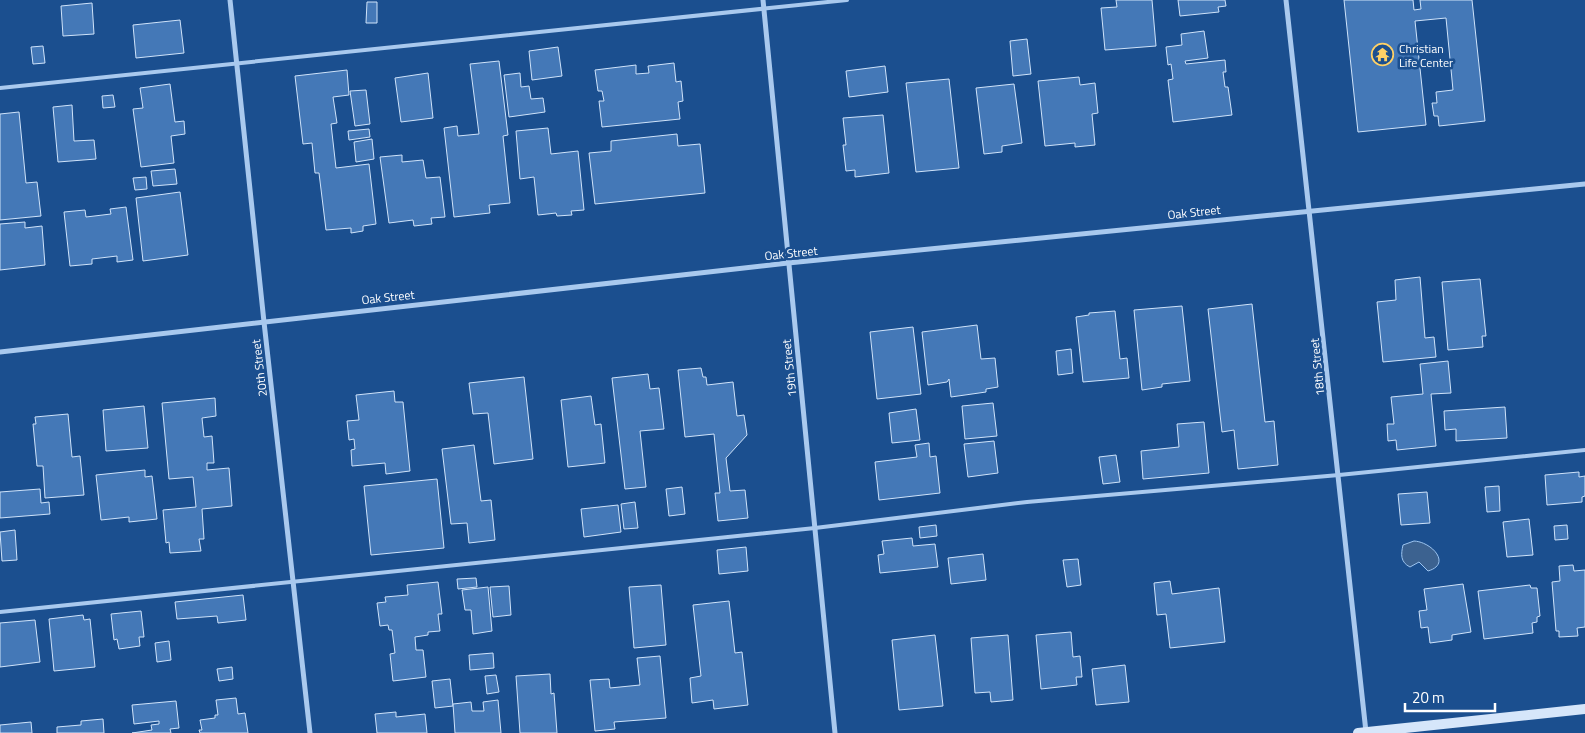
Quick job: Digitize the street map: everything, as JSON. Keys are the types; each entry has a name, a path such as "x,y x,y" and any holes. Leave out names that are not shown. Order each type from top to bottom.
{"street":[{"name":"20th Street","path":"230,0 310,733"},
{"name":"19th Street","path":"764,0 835,733"},
{"name":"18th Street","path":"1286,0 1339,475 1362,733"},
{"name":"Oak Street","path":"0,352 788,263 1585,184"},
{"path":"1362,733 1585,709"}],"lane":[{"path":"0,88 846,0"},
{"path":"0,612 815,528 1027,502 1339,475 1585,450"}],"water":[{"path":"1414,541 1427,545 1437,554 1439,559 1435,568 1428,571 1419,562 1410,567 1404,563 1402,555 1403,545"}],"building":[{"path":"1116,0 1152,0 1156,46 1105,50 1101,8 1117,7"},
{"path":"1178,0 1225,0 1226,6 1218,7 1219,12 1180,16"},
{"path":"1344,0 1413,0 1414,10 1421,9 1420,0 1472,0 1485,121 1439,126 1438,116 1434,116 1432,103 1437,103 1436,92 1453,90 1446,18 1415,21 1426,125 1358,132"},
{"path":"367,2 377,2 377,23 366,23"},
{"path":"92,3 94,34 63,36 61,6"},
{"path":"180,20 184,53 136,58 133,25"},
{"path":"1204,31 1208,58 1185,61 1186,64 1225,60 1226,72 1223,72 1225,87 1228,87 1232,115 1173,122 1168,80 1173,79 1171,64 1168,65 1166,47 1182,45 1181,34"},
{"path":"1027,39 1031,74 1013,76 1010,41"},
{"path":"43,46 45,63 33,64 31,47"},
{"path":"558,47 562,76 532,80 529,51"},
{"path":"499,61 508,135 503,136 510,203 489,205 490,213 454,217 444,128 457,126 458,136 479,134 470,64"},
{"path":"674,63 676,82 681,81 683,101 678,102 680,119 602,127 599,101 604,101 602,91 598,91 595,70 636,65 636,74 649,73 648,66"},
{"path":"885,66 888,92 849,97 846,71"},
{"path":"347,70 349,95 333,97 337,123 331,124 336,168 369,164 376,224 363,226 363,231 351,233 351,228 326,230 319,173 315,173 312,143 303,144 295,76"},
{"path":"428,73 433,118 401,122 395,78"},
{"path":"520,73 521,87 529,86 531,99 543,98 545,112 509,117 504,75"},
{"path":"1079,77 1080,85 1095,83 1098,113 1092,114 1095,145 1075,147 1075,143 1045,146 1038,81"},
{"path":"949,79 959,168 916,172 906,83"},
{"path":"170,84 175,122 184,121 185,134 171,136 174,163 141,167 133,109 143,108 140,88"},
{"path":"1014,84 1022,143 1002,146 1002,152 984,154 976,88"},
{"path":"366,90 370,124 355,126 350,91"},
{"path":"113,95 115,107 103,108 102,96"},
{"path":"72,105 74,141 94,140 96,159 58,162 53,107"},
{"path":"19,112 26,183 37,182 41,216 0,220 0,114"},
{"path":"883,115 889,173 855,177 855,170 846,171 843,145 846,145 843,118"},
{"path":"548,128 551,154 578,151 584,210 571,211 572,215 557,216 556,213 538,215 534,177 520,179 516,131"},
{"path":"369,129 370,137 349,140 348,131"},
{"path":"677,134 678,146 700,144 705,193 595,204 589,153 611,151 611,141"},
{"path":"372,139 374,159 356,162 354,142"},
{"path":"402,155 402,162 423,160 426,178 440,177 445,217 431,218 432,224 414,226 413,220 389,223 380,157"},
{"path":"175,169 177,184 153,186 151,171"},
{"path":"146,177 147,189 135,190 133,178"},
{"path":"180,192 188,255 143,261 136,198"},
{"path":"126,207 133,260 117,262 117,256 92,259 92,264 70,266 64,212 85,210 86,217 111,214 110,209"},
{"path":"25,222 25,228 42,226 45,265 0,270 0,224"},
{"path":"1420,277 1425,338 1434,337 1436,357 1383,362 1377,302 1396,300 1395,280"},
{"path":"1480,279 1486,336 1482,336 1483,347 1448,350 1442,282"},
{"path":"1252,304 1265,422 1274,421 1278,465 1238,469 1234,430 1222,432 1208,309"},
{"path":"1182,306 1190,381 1162,384 1162,387 1142,390 1134,310"},
{"path":"1115,311 1120,359 1127,358 1129,378 1083,382 1076,317 1089,315 1089,313"},
{"path":"977,325 981,359 995,358 998,387 986,389 986,392 951,397 949,379 947,382 928,385 922,332"},
{"path":"913,327 921,394 877,399 870,332"},
{"path":"1071,349 1073,373 1058,375 1056,351"},
{"path":"1448,361 1451,393 1431,394 1436,446 1397,450 1396,440 1388,441 1387,424 1394,424 1391,397 1423,394 1420,364"},
{"path":"701,368 703,377 706,377 707,385 733,382 737,416 744,415 747,435 726,458 730,491 745,490 748,518 718,521 715,493 720,493 714,434 685,437 678,370"},
{"path":"648,374 650,389 659,388 664,429 640,431 646,487 625,489 612,378"},
{"path":"524,377 533,459 494,464 488,413 473,414 469,383"},
{"path":"394,391 395,402 403,402 410,471 386,474 385,463 352,466 351,450 355,449 354,439 349,440 347,421 359,420 356,395"},
{"path":"591,396 595,425 601,424 605,463 568,467 561,400"},
{"path":"215,398 216,416 202,418 204,437 212,436 214,463 207,463 207,470 229,468 232,506 202,509 204,539 199,539 201,551 170,553 169,542 166,543 163,510 196,507 193,477 169,479 162,403"},
{"path":"993,403 997,436 965,439 962,406"},
{"path":"144,406 148,448 106,451 103,410"},
{"path":"1505,407 1507,438 1456,441 1456,429 1445,430 1444,411"},
{"path":"916,409 920,440 892,443 889,413"},
{"path":"68,414 72,457 80,456 84,495 45,498 43,466 37,466 33,424 36,424 35,417"},
{"path":"1204,422 1209,473 1143,479 1141,451 1179,447 1177,424"},
{"path":"994,441 998,473 968,477 964,444"},
{"path":"929,443 930,457 936,456 940,493 879,500 875,462 917,457 915,445"},
{"path":"474,445 481,501 491,500 495,540 469,543 467,523 451,524 442,449"},
{"path":"1116,455 1120,482 1103,484 1099,457"},
{"path":"145,470 145,477 152,476 157,519 129,522 129,517 101,520 96,475"},
{"path":"1579,472 1579,477 1585,476 1585,496 1582,497 1582,502 1547,505 1545,475"},
{"path":"437,479 444,548 371,555 364,486"},
{"path":"1499,486 1500,511 1487,512 1485,487"},
{"path":"682,487 685,514 669,516 666,489"},
{"path":"40,489 41,503 49,502 50,514 0,518 0,492"},
{"path":"1427,492 1430,523 1401,525 1398,494"},
{"path":"635,502 638,528 624,529 621,504"},
{"path":"618,505 621,532 584,537 581,509"},
{"path":"1529,519 1533,555 1507,557 1503,522"},
{"path":"936,525 937,536 920,538 919,527"},
{"path":"1567,525 1568,539 1555,540 1554,526"},
{"path":"15,530 17,560 2,561 0,532"},
{"path":"912,538 913,546 935,544 938,567 880,573 878,555 884,554 882,541"},
{"path":"746,547 748,571 719,574 717,550"},
{"path":"983,554 986,580 951,584 948,558"},
{"path":"1078,559 1081,585 1067,587 1063,560"},
{"path":"1573,565 1574,571 1585,570 1585,627 1577,628 1578,636 1559,637 1559,631 1556,631 1552,582 1560,581 1559,566"},
{"path":"476,578 477,587 458,589 457,579"},
{"path":"1170,581 1172,594 1219,588 1225,642 1170,648 1166,614 1157,615 1154,583"},
{"path":"438,582 442,614 438,614 440,631 428,632 428,635 415,637 416,650 423,650 426,677 393,681 390,654 395,653 392,630 389,630 388,625 380,626 377,603 386,602 385,597 408,595 407,585"},
{"path":"1463,584 1471,632 1452,635 1452,640 1430,643 1428,627 1421,628 1419,611 1427,610 1424,589"},
{"path":"661,585 666,645 634,648 629,587"},
{"path":"1530,585 1531,588 1537,588 1540,616 1537,617 1537,622 1532,623 1533,633 1484,639 1478,591"},
{"path":"509,586 511,615 493,617 490,587"},
{"path":"488,587 492,631 473,634 471,610 465,610 462,590"},
{"path":"243,595 246,620 218,623 217,616 177,619 175,602"},
{"path":"729,601 735,653 742,652 748,705 714,709 713,700 692,703 690,678 701,676 693,605"},
{"path":"141,611 144,637 139,637 140,646 119,649 117,639 114,640 111,614"},
{"path":"83,615 84,620 90,619 95,667 54,671 49,619"},
{"path":"35,620 40,662 0,667 0,623"},
{"path":"1071,632 1073,657 1080,656 1082,677 1076,677 1077,685 1041,689 1036,635"},
{"path":"935,635 943,706 899,710 892,640"},
{"path":"1008,635 1013,700 991,702 990,692 975,693 971,638"},
{"path":"169,641 171,660 157,662 155,643"},
{"path":"493,653 494,668 470,670 469,655"},
{"path":"660,656 666,718 614,722 615,729 595,731 590,680 609,679 610,688 640,685 637,658"},
{"path":"1125,665 1129,702 1096,705 1092,669"},
{"path":"232,667 233,679 219,681 217,669"},
{"path":"550,674 551,694 554,693 557,733 520,733 516,676"},
{"path":"496,675 499,692 487,694 485,676"},
{"path":"450,679 453,706 435,708 432,681"},
{"path":"236,698 238,714 245,713 248,733 200,733 199,730 202,730 200,720 215,718 215,715 218,715 216,700"},
{"path":"498,700 501,733 455,733 453,704 471,702 472,711 484,711 483,702"},
{"path":"176,701 179,728 170,729 171,733 132,733 152,730 151,725 159,724 159,721 134,724 132,705"},
{"path":"396,712 396,717 425,714 427,733 377,733 375,714"},
{"path":"103,719 104,733 57,733 57,727 81,725 81,721"},
{"path":"31,722 32,733 0,733 0,725"}],"place":[{"name":"Christian Life Center","path":"1383,55"}]}
